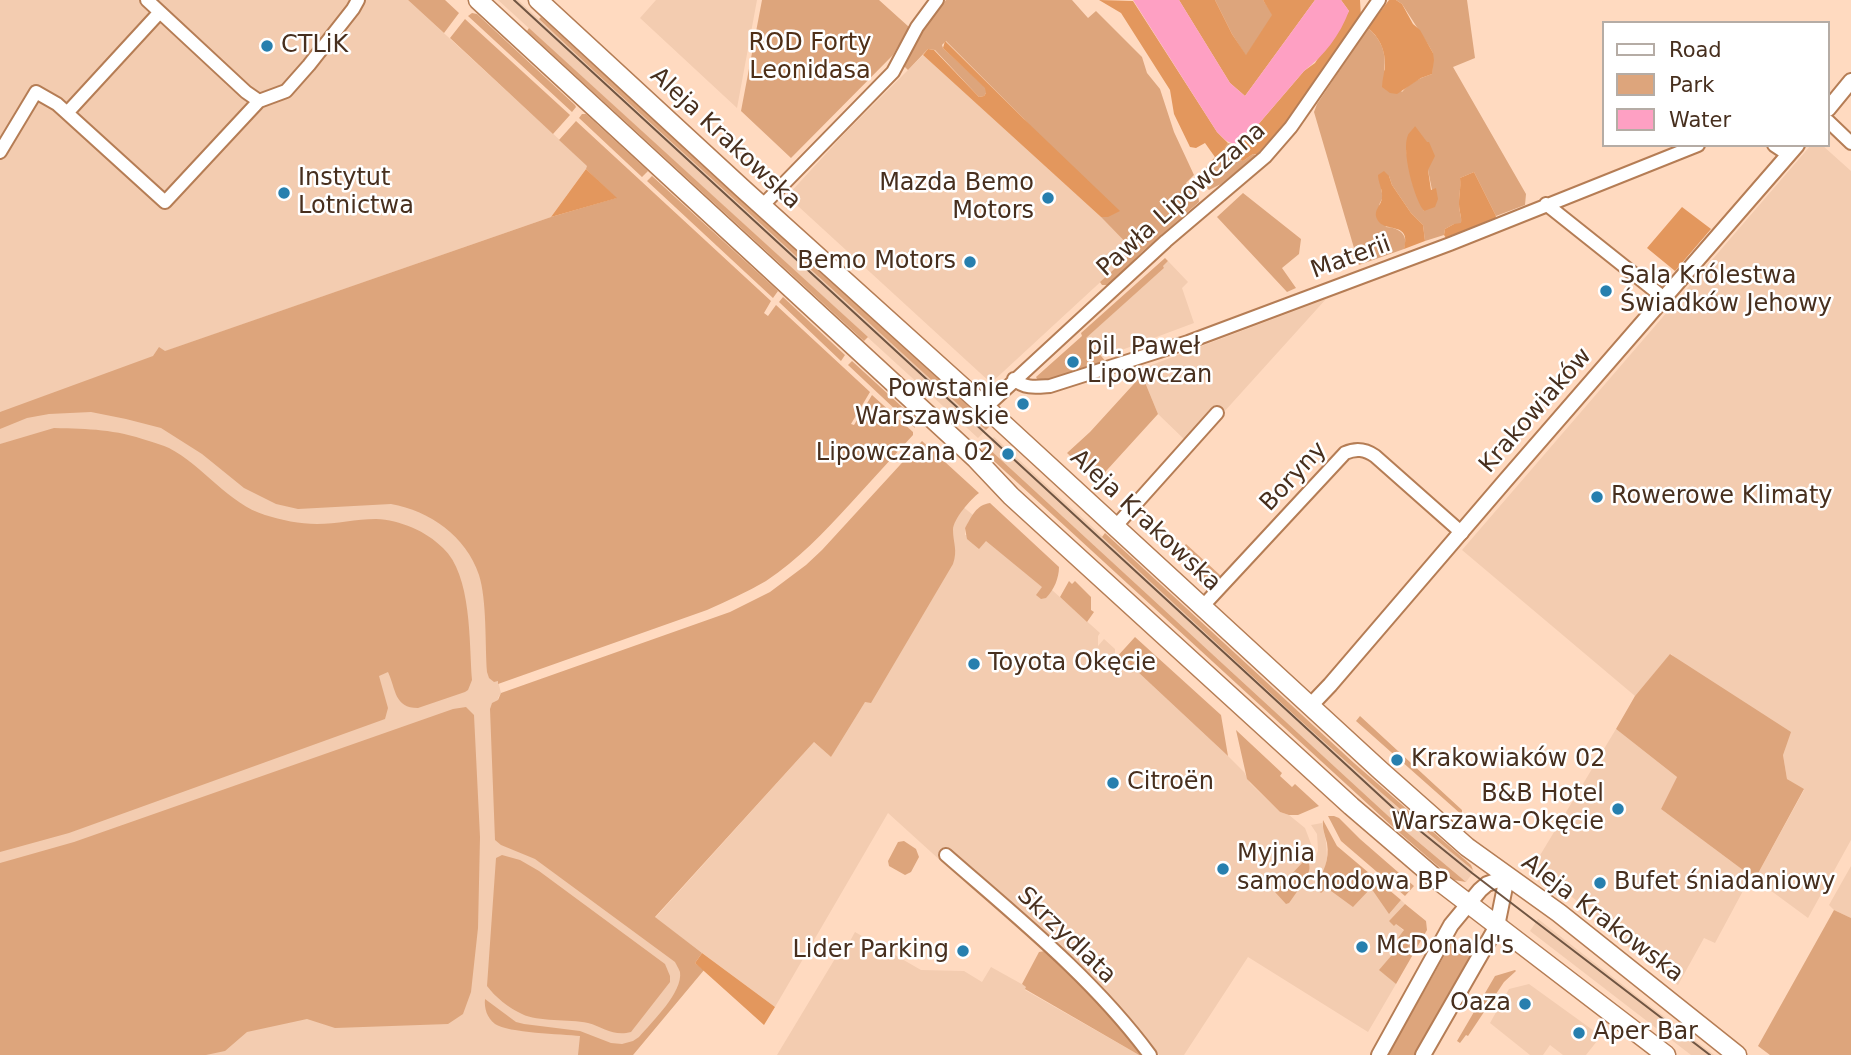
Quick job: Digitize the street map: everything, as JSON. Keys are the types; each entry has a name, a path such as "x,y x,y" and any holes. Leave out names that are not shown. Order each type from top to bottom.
{"main road":[{"path":"478,0 1343,800 1435,878 1666,1055"},
{"name":"Aleja Krakowska","path":"538,0 1467,847 1559,912 1737,1055"}],"street":[{"path":"0,152 36,92 57,104 165,202 259,101 286,91 317,56 358,0"},
{"path":"762,206 892,72 917,27 937,0"},
{"name":"Pawła Lipowczana","path":"986,407 1186,223 1265,157 1291,127 1379,0"},
{"path":"148,1 259,101"},
{"path":"67,113 159,13"},
{"path":"1830,107 1851,81"},
{"path":"1830,123 1851,142"},
{"name":"Materii","path":"1014,379 1031,388 1050,386 1180,345 1450,244 1693,147"},
{"name":"Krakowiaków","path":"1310,706 1793,150"},
{"path":"1546,204 1664,298"},
{"path":"1115,527 1217,413"},
{"name":"Boryny","path":"1202,607 1345,453 1353,449 1368,451 1375,456 1462,533"},
{"name":"Skrzydlata","path":"946,855 1072,965 1150,1055"},
{"path":"1379,1055 1451,925 1468,903 1488,884 1507,877"},
{"path":"1423,1055 1497,926 1507,877"}],"shaded area":[{"path":"0,0 408,0 588,166 551,217 166,351 429,509 493,565 498,681 501,693 498,698 504,824 704,970 633,1055 0,1055"},
{"path":"498,0 518,0 986,430 978,438"},
{"path":"656,0 757,0 737,108 640,18"},
{"path":"1099,0 1133,1 1217,132 1228,143 1217,160 1205,143 1196,148 1190,147 1174,114 1170,90 1121,13"},
{"path":"1179,0 1215,0 1246,55 1272,15 1263,0 1315,0 1245,96 1230,83"},
{"path":"1341,0 1360,0 1361,17 1287,121 1257,154 1243,161 1236,159 1236,145 1244,141 1304,71 1315,63 1349,11"},
{"path":"1389,0 1402,4 1413,24 1420,30 1434,60 1432,74 1397,94 1382,87 1385,67 1383,48 1368,28"},
{"path":"945,41 1120,211 1108,217 1101,217 923,55 928,49 934,50 979,97 984,96 985,88 943,48"},
{"path":"923,55 1101,217 1134,251 991,383 787,196"},
{"path":"1415,126 1429,142 1435,156 1428,170 1431,190 1436,188 1438,199 1435,207 1424,211 1413,186 1407,162 1406,142"},
{"path":"1809,147 1824,147 1851,171 1851,840 1808,918 1755,879 1804,790 1787,779 1783,755 1671,654 1635,696 1462,550"},
{"path":"586,169 617,198 551,217"},
{"path":"1384,171 1411,213 1423,225 1425,241 1404,249 1404,234 1385,226 1377,219 1376,213 1382,195 1378,175"},
{"path":"1474,172 1496,216 1495,220 1446,238 1445,229 1461,223 1460,178"},
{"path":"1682,207 1711,229 1675,271 1647,248"},
{"path":"1168,261 1188,282 1182,288 1194,323 1103,357 1085,338 1164,268"},
{"path":"1326,299 1223,413 1217,408 1186,441 1158,414 1141,369"},
{"path":"994,437 1405,814 1474,871 1466,882 1397,824 986,446"},
{"path":"962,506 973,515 965,528 965,535 987,536 1100,633 1098,646 1104,639 1115,649 1115,659 1119,663 1123,658 1228,756 1244,772 1250,783 1280,812 1289,815 1305,828 1316,857 1317,834 1311,825 1322,823 1327,858 1314,887 1321,893 1327,887 1335,892 1371,887 1390,913 1401,900 1405,904 1389,921 1404,931 1403,942 1380,970 1396,984 1368,1032 1248,957 1184,1055 1159,1055 1137,1026 1080,964 950,850 942,862 888,813 775,1007 655,918 814,742 831,757 941,541"},
{"path":"1616,729 1677,777 1661,809 1751,876 1715,943 1704,938 1678,985 1627,946 1603,921 1533,867"},
{"path":"1851,866 1851,918 1829,905"},
{"path":"1538,919 1714,1055 1691,1055 1530,931"},
{"path":"855,932 921,970 964,971 982,982 991,967 1027,987 1025,990 1139,1055 777,1055 836,957 845,950"},
{"path":"702,953 775,1007 764,1025 695,963"},
{"path":"1529,984 1601,1036 1586,1055 1563,1055 1550,1045 1543,1055 1530,1055 1490,1023 1509,989"}],"green space":[{"path":"408,0 445,0 459,13 444,33"},
{"name":"ROD Forty Leonidasa","path":"762,0 879,0 909,27 893,55 791,158 741,111"},
{"path":"946,0 1072,0 1088,18 1096,11 1142,57 1147,73 1160,89 1174,132 1194,175 1186,183 1197,194 1199,202 1108,285 1102,285 1100,282 1134,251 1101,217 1108,217 1024,119 946,41 942,45 943,48 986,88 984,96 979,97 935,50 928,49 908,70 903,65 930,17"},
{"path":"1215,0 1263,0 1273,15 1246,56 1232,34"},
{"path":"1396,0 1467,0 1475,58 1453,67 1526,194 1525,205 1496,216 1474,172 1460,178 1461,224 1454,224 1445,229 1444,235 1425,241 1423,225 1411,213 1389,176 1381,189 1383,197 1379,205 1386,227 1399,230 1404,236 1404,249 1359,265 1314,112 1368,28 1382,47 1384,70 1402,92 1412,83 1432,74 1433,53 1402,4","holes":["1427,143 1432,190 1436,189 1424,211 1413,185 1406,150"]},
{"path":"477,14 575,105 572,112 468,16"},
{"path":"541,17 990,426 986,430 594,71 539,19"},
{"path":"465,19 570,115 553,134 450,38"},
{"path":"529,28 868,337 864,341 527,31"},
{"path":"586,114 648,171 642,177 579,118"},
{"path":"576,121 771,301 764,313 768,316 776,305 870,392 851,424 854,425 872,395 913,432 820,535 789,564 759,585 707,610 498,684 498,681 494,682 489,678 487,672 485,610 479,575 473,561 456,537 433,519 391,504 298,509 276,504 244,488 202,454 161,428 126,419 91,412 49,414 27,418 0,429 0,412 153,356 159,347 165,351 551,217 616,198 559,140"},
{"path":"1228,143 1236,145 1236,159 1243,161 1253,154 1257,155 1221,184 1209,190 1203,182 1203,173"},
{"path":"652,176 778,291 773,298 647,181"},
{"path":"1243,193 1301,239 1299,254 1282,268 1296,288 1287,292 1217,217"},
{"path":"1165,258 1168,261 1164,268 1086,338 1107,363 1039,382 1036,377"},
{"path":"783,297 845,355 841,361 779,302"},
{"path":"852,361 914,418 915,428 848,365"},
{"path":"1142,375 1158,414 1097,481 1067,453"},
{"path":"54,428 113,432 167,447 193,464 239,502 271,517 317,524 385,520 429,536 452,560 464,592 472,680 468,690 418,708 410,707 400,701 388,672 379,676 388,708 385,719 69,833 0,852 0,444"},
{"path":"922,441 979,493 963,510 954,525 953,564 871,703 865,702 831,757 814,742 655,917 702,953 695,963 704,970 633,1055 578,1055 580,1036 523,1031 495,1024 487,1013 485,999 516,1022 580,1031 611,1043 633,1041 666,1006 677,988 680,972 675,962 535,859 495,840 490,709 492,703 498,700 501,693 730,612 770,592 822,550"},
{"path":"986,446 1397,824 1466,882 1454,880 1394,828 983,451"},
{"path":"990,503 1059,567 1056,584 1046,598 1041,599 1036,595 1042,587 986,541 979,549 967,539 965,528 972,515 981,506"},
{"path":"1105,533 1354,763 1471,865 1473,870 1285,706 1102,537"},
{"path":"1186,544 1222,578 1213,587 1177,555"},
{"path":"1069,581 1072,584 1075,581 1091,597 1091,610 1094,612 1087,622 1060,597"},
{"path":"1135,637 1221,715 1228,756 1123,658 1119,663 1115,659"},
{"path":"1670,654 1791,732 1783,755 1787,779 1804,789 1755,879 1661,809 1677,777 1616,729 1635,696"},
{"path":"466,707 474,715 480,837 478,928 471,992 463,1014 448,1024 335,1028 307,1019 247,1032 225,1051 206,1055 0,1055 0,863 74,842 453,709"},
{"path":"1360,716 1462,810 1462,815 1356,721"},
{"path":"1236,730 1282,773 1280,776 1292,787 1295,784 1319,806 1298,815 1280,812 1247,779"},
{"path":"1328,816 1339,818 1414,886 1405,896 1341,841"},
{"path":"1323,820 1337,846 1401,900 1389,914 1371,888 1353,907 1327,888 1321,893 1314,887 1328,855"},
{"path":"904,841 916,849 919,857 911,872 905,875 889,866 888,861 898,842"},
{"path":"502,855 520,860 539,871 665,964 670,982 631,1032 619,1033 588,1023 529,1017 507,1005 487,986 496,858"},
{"path":"1304,855 1309,871 1286,904 1275,892 1302,863"},
{"path":"1405,904 1426,921 1427,930 1396,984 1379,970 1403,942 1398,938 1404,930 1389,921"},
{"path":"1834,910 1851,918 1851,1055 1770,1055 1758,1046"},
{"path":"1452,942 1471,957 1414,1055 1388,1055"},
{"path":"1045,951 1089,991 1144,1055 1139,1055 1025,989 1022,984 1039,952"},
{"path":"1515,970 1468,1036 1460,1043 1457,1041 1495,976"}],"water":[{"path":"1133,0 1179,0 1230,83 1245,96 1315,0 1341,0 1349,11 1325,52 1304,71 1244,141 1232,143 1217,132"}],"tram line":[{"path":"514,0 1403,817 1710,1055"}],"place":[{"name":"CTLiK","path":"267,46"},
{"name":"Instytut Lotnictwa","path":"284,193"},
{"name":"Mazda Bemo Motors","path":"1048,198"},
{"name":"Bemo Motors","path":"970,262"},
{"name":"Sala Królestwa Świadków Jehowy","path":"1606,291"},
{"name":"pil. Paweł Lipowczan","path":"1073,362"},
{"name":"Powstanie Warszawskie","path":"1023,404"},
{"name":"Lipowczana 02","path":"1008,454"},
{"name":"Rowerowe Klimaty","path":"1597,497"},
{"name":"Toyota Okęcie","path":"974,664"},
{"name":"Krakowiaków 02","path":"1397,760"},
{"name":"Citroën","path":"1113,783"},
{"name":"B&B Hotel Warszawa-Okęcie","path":"1618,809"},
{"name":"Myjnia samochodowa BP","path":"1223,869"},
{"name":"Bufet śniadaniowy","path":"1600,883"},
{"name":"McDonald's","path":"1362,947"},
{"name":"Lider Parking","path":"963,951"},
{"name":"Oaza","path":"1525,1004"},
{"name":"Aper Bar","path":"1579,1033"}]}
